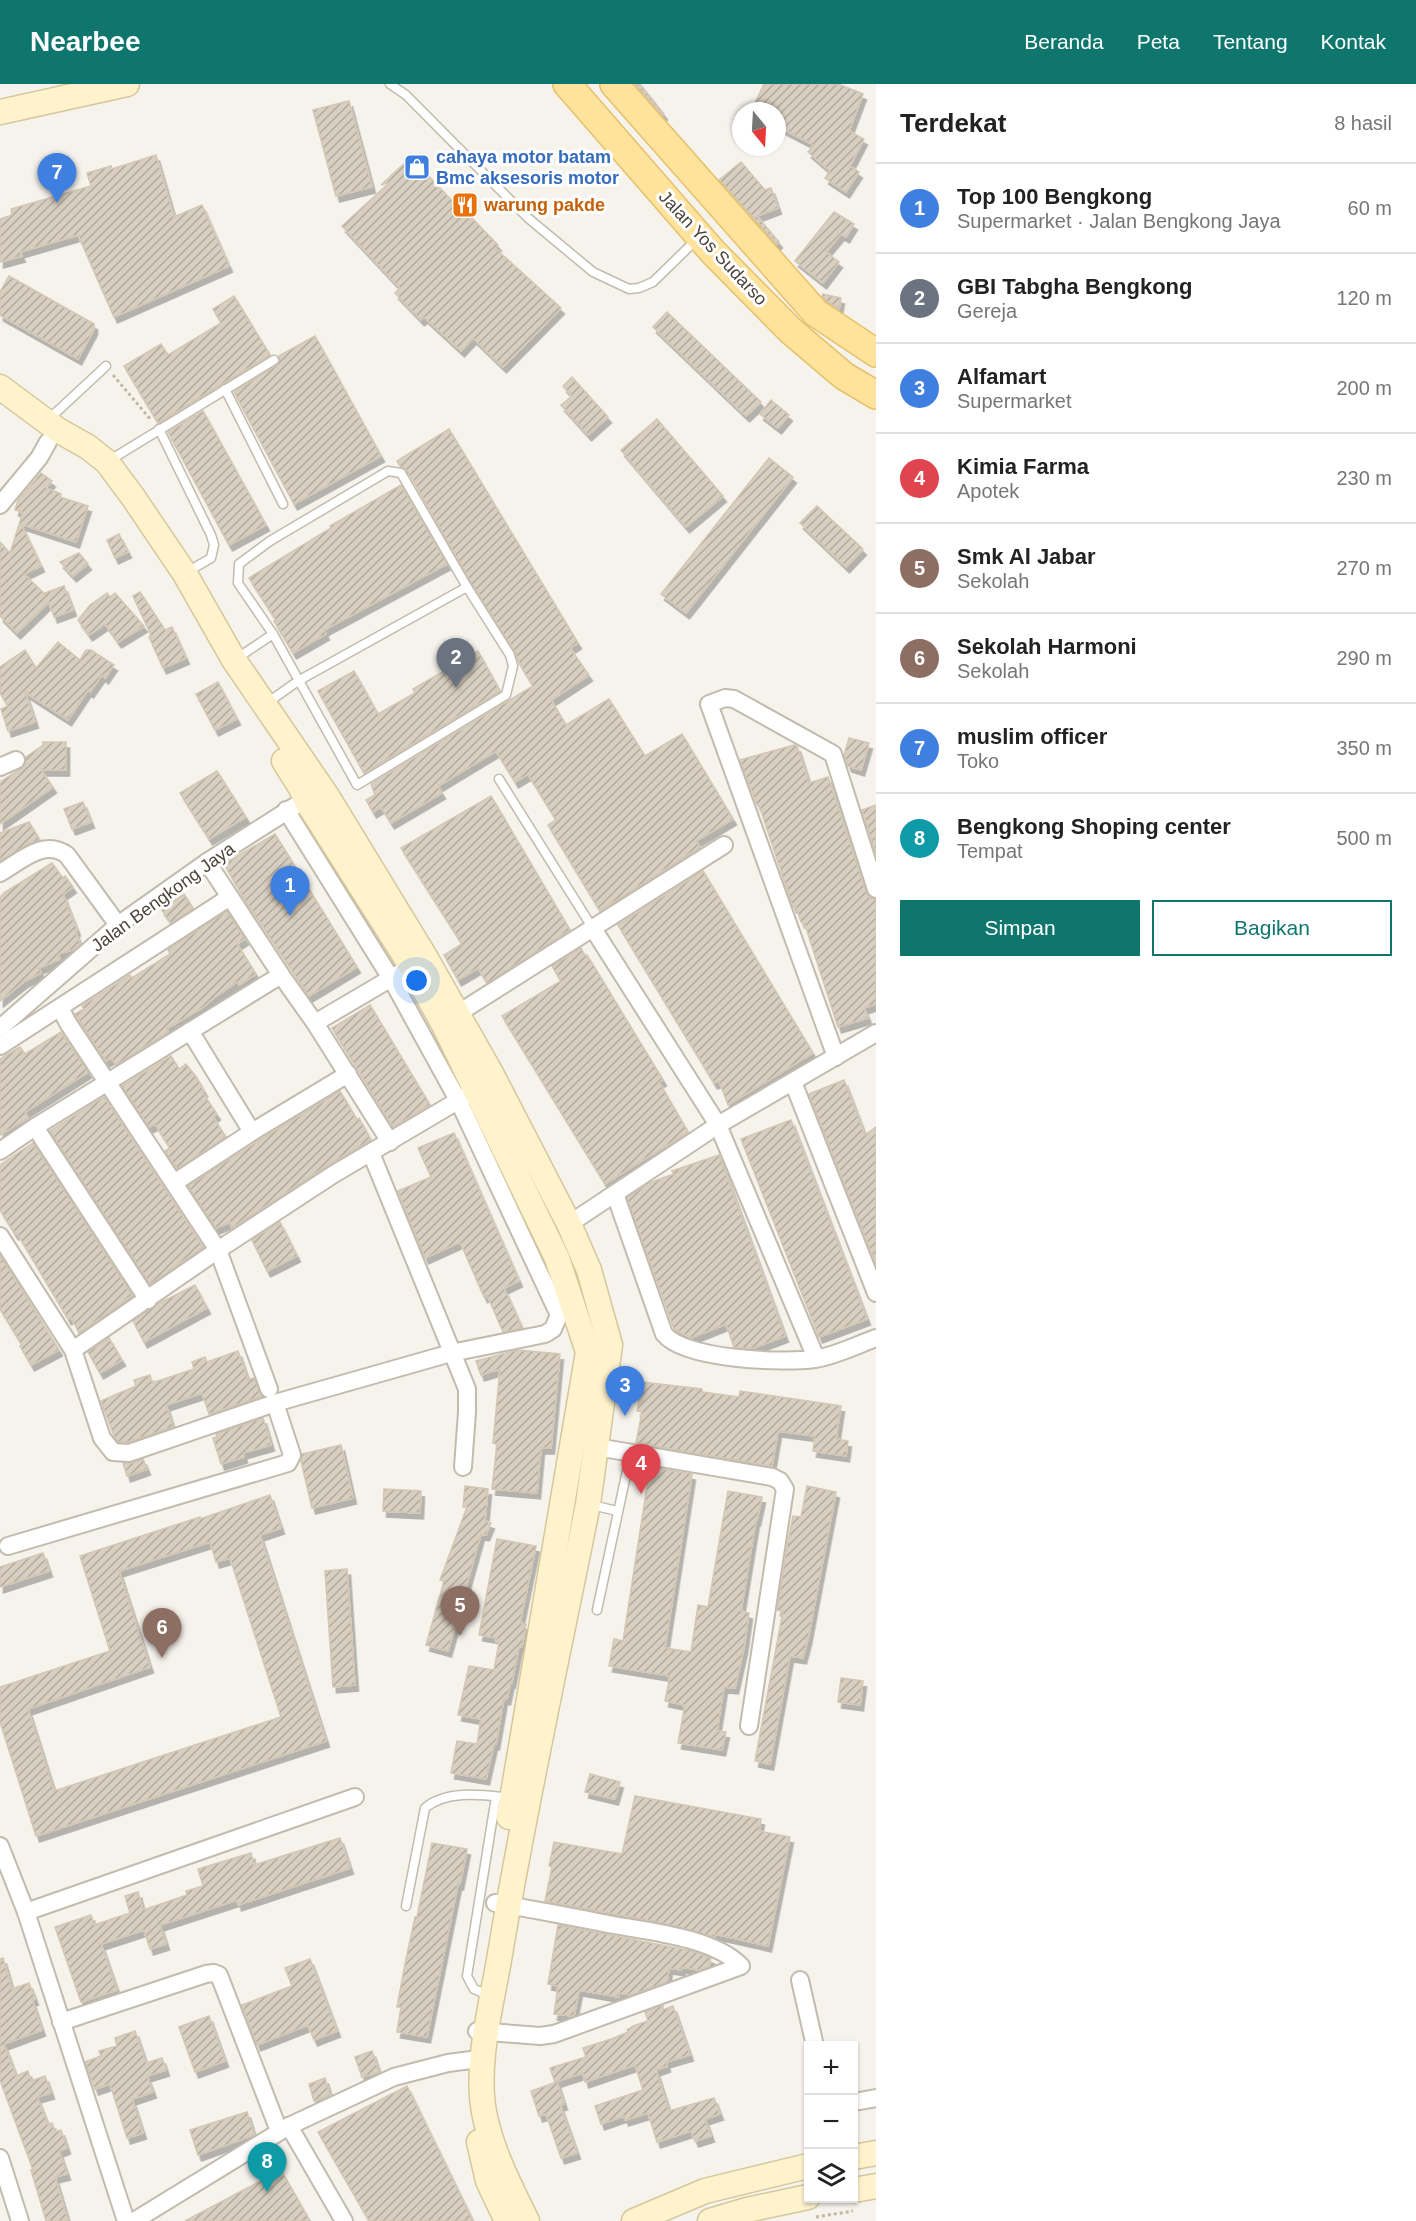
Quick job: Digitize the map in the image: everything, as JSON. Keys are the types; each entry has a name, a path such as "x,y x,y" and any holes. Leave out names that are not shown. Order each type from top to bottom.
{"main road":[{"path":"0,112 127,84"},
{"name":"Jalan Yos Sudarso","path":"567,84 713,252 791,331 844,376 876,395"},
{"name":"Jalan Yos Sudarso","path":"614,84 816,313 876,353"},
{"path":"0,387 97,474 147,543 176,571 264,705 281,727 327,796 424,955 492,1075 569,1224 589,1270 610,1345 597,1447 588,1504 481,1992 483,2111 496,2155 527,2221"},
{"path":"0,406 107,462 158,532 224,672 301,788 296,805 411,964 468,1095 588,1352 504,1798 501,1904 481,2031 471,2060 472,2115 488,2181 507,2221"},
{"path":"858,2156 876,2153"},
{"path":"634,2221 705,2191 804,2167"},
{"path":"858,2198 876,2186"},
{"path":"710,2221 747,2210 808,2208"}],"street":[{"path":"0,505 39,458 47,431"},
{"path":"836,1057 709,704 725,698 734,699 833,754 876,890"},
{"path":"0,767 16,760"},
{"path":"73,1350 218,1250 334,1174 468,1095 392,980 296,805"},
{"name":"Jalan Bengkong Jaya","path":"0,1028 118,925 207,862 296,805"},
{"path":"457,1014 724,845"},
{"path":"0,873 40,849 60,850 67,855 118,925"},
{"path":"207,862 315,1023 390,1142"},
{"path":"0,1046 230,897"},
{"path":"592,927 718,1125 816,1359"},
{"path":"315,1023 392,980 411,964"},
{"path":"0,1151 35,1126 281,975"},
{"path":"8,1546 288,1463 292,1455 218,1250 60,1008"},
{"path":"190,1031 252,1132"},
{"path":"569,1224 718,1125 876,1033"},
{"path":"174,1184 252,1132 348,1074"},
{"path":"793,1082 876,1293"},
{"path":"35,1126 148,1300"},
{"path":"371,1153 466,1389 467,1412 463,1467"},
{"path":"615,1194 664,1334 670,1341 713,1355 767,1360 816,1359 876,1338"},
{"path":"0,1236 73,1350 102,1438 113,1452 129,1453 272,1396 451,1353 545,1334 553,1329 559,1315 547,1263"},
{"path":"597,1447 772,1477 780,1481 786,1489 749,1726"},
{"path":"26,1912 355,1797"},
{"path":"0,1846 26,1912 126,2221"},
{"path":"481,2031 540,2036 554,2034 741,1966 729,1956 706,1945 501,1904"},
{"path":"61,2022 206,1974 219,1975 284,2128 344,2221"},
{"path":"800,1980 813,2041"},
{"path":"134,2221 160,2214 284,2128 394,2077 471,2060"},
{"path":"858,2101 876,2098"},
{"path":"0,2157 20,2221"}],"lane":[{"path":"390,84 406,95 528,218 593,272 629,289 639,288 653,282 700,236"},
{"path":"107,462 274,360"},
{"path":"47,431 106,366"},
{"path":"225,389 283,504"},
{"path":"159,429 212,535 214,546 211,558 176,571"},
{"path":"388,471 401,473 510,655 513,666 506,695 357,785 273,633 238,582 239,564 270,541 388,471"},
{"path":"264,705 298,681 467,586"},
{"path":"234,660 273,633"},
{"path":"499,779 592,927"},
{"path":"597,1610 631,1452"},
{"path":"588,1504 617,1511"},
{"path":"406,1906 425,1808 442,1798 468,1794 504,1798 467,1976 474,1989 481,1992"}],"path":[{"path":"106,366 159,429"},
{"path":"808,2208 837,2203"}],"building":[{"path":"635,84 640,84 663,115"},
{"path":"764,84 838,84 863,94 849,131 864,139 850,166 859,172 846,192 825,178 830,171 808,152 814,145 786,131 786,102 755,102"},
{"path":"349,101 372,187 336,196 313,110"},
{"path":"156,155 174,217 202,205 229,266 114,317 78,235 20,252 22,256 0,262 0,219 12,215 11,209 91,186 87,173 111,166 112,169"},
{"path":"411,157 470,220 472,218 498,245 495,248 561,308 503,367 473,338 461,351 424,317 421,320 395,293 400,288 342,226 390,182 381,185"},
{"path":"741,162 765,190 771,188 778,208 757,216 779,242 777,244 719,180"},
{"path":"834,212 854,224 846,237 841,234 826,252 839,262 823,283 795,261"},
{"path":"9,276 94,324 94,329 78,359 0,315 0,292"},
{"path":"823,294 841,298 839,309 826,301"},
{"path":"234,296 270,355 158,423 124,366 161,344 168,355 221,323 213,309"},
{"path":"667,312 761,402 746,416 653,327"},
{"path":"315,336 381,456 294,504 234,392 277,365 280,360 279,356"},
{"path":"572,377 608,417 588,435 561,405 572,396 563,386"},
{"path":"771,400 789,415 778,428 760,414"},
{"path":"203,411 266,525 229,545 168,432"},
{"path":"657,419 723,496 686,527 621,450"},
{"path":"449,429 578,643 570,648 589,675 551,700 566,725 609,699 645,756 682,734 733,819 696,841 700,847 600,911 548,825 556,820 528,774 515,782 496,751 438,786 442,793 391,823 381,807 373,812 366,800 375,795 371,784 533,686 407,470 397,461"},
{"path":"769,458 793,477 686,613 661,594"},
{"path":"41,473 52,481 46,488 61,494 60,497 88,506 76,542 21,524 41,566 24,574 46,595 45,593 64,586 73,610 54,617 49,602 17,633 0,616 0,542 10,553 23,512 15,510 18,500"},
{"path":"401,485 447,564 324,630 326,634 293,653 274,621 276,620 249,578 331,528 330,526"},
{"path":"817,506 863,549 846,567 800,523"},
{"path":"119,534 128,552 115,558 107,540"},
{"path":"79,553 88,564 73,576 60,562"},
{"path":"140,592 165,630 172,627 186,658 163,668 133,596"},
{"path":"107,593 110,597 115,593 144,626 118,642 105,624 89,635 78,620 90,605"},
{"path":"58,642 80,660 86,650 91,650 114,665 105,678 102,675 90,692 88,690 68,720 25,692 35,722 8,731 1,709 8,706 0,693 0,667 25,650 36,668"},
{"path":"478,651 500,691 364,773 318,691 354,671 378,714 415,693 413,689"},
{"path":"218,682 237,719 215,730 196,694"},
{"path":"849,738 869,743 861,770 848,766 844,755"},
{"path":"43,742 66,742 66,770 41,770 53,787 0,824 0,782 24,767 26,757 43,745"},
{"path":"797,746 809,783 828,777 866,892 869,897 876,899 876,1004 864,1008 868,1018 838,1027 804,922 801,922 796,906 793,907 759,805 757,805 740,760"},
{"path":"217,771 246,817 209,839 180,793"},
{"path":"491,796 570,930 487,983 478,968 458,980 444,955 462,944 401,848"},
{"path":"83,802 91,822 72,829 64,809"},
{"path":"876,805 876,854 862,810"},
{"path":"29,822 40,840 28,844 0,861 0,833"},
{"path":"275,834 357,967 309,996 245,900 224,864"},
{"path":"52,863 73,887 63,894 80,944 75,949 58,954 60,959 39,968 41,973 25,981 0,1001 0,897"},
{"path":"703,871 813,1053 728,1105 719,1081 714,1083 618,925"},
{"path":"184,894 193,908 171,923 161,909"},
{"path":"227,911 245,939 237,944 256,974 239,985 237,982 202,1008 166,1029 168,1031 159,1038 116,1065 111,1058 106,1061 75,1014 84,1009 82,1006 130,975 132,978 170,954 168,950"},
{"path":"581,948 663,1080 659,1082 688,1132 605,1184 502,1016 561,981 552,966"},
{"path":"370,1005 430,1105 393,1127 332,1028"},
{"path":"61,1032 88,1072 25,1112 28,1118 0,1135 0,1059 20,1047 25,1054"},
{"path":"171,1056 179,1069 186,1064 197,1078 204,1091 202,1092 217,1114 213,1117 226,1137 177,1169 165,1151 170,1148 155,1124 149,1127 122,1086"},
{"path":"844,1080 865,1135 876,1127 876,1264 809,1094"},
{"path":"340,1091 371,1140 328,1165 232,1228 230,1222 216,1228 188,1186"},
{"path":"104,1097 203,1247 150,1284 50,1131"},
{"path":"791,1120 867,1319 819,1337 741,1139"},
{"path":"454,1133 519,1281 504,1288 522,1328 503,1332 487,1295 484,1297 460,1242 425,1258 398,1191 431,1177 418,1148"},
{"path":"33,1143 132,1295 79,1333 71,1317 68,1319 17,1233 15,1234 0,1210 0,1165"},
{"path":"719,1155 785,1336 751,1349 734,1347 726,1324 691,1338 674,1329 627,1198 649,1183 674,1174 672,1171"},
{"path":"280,1222 297,1256 267,1271 252,1240"},
{"path":"0,1255 59,1350 31,1365 20,1346 22,1345 0,1309"},
{"path":"195,1285 207,1308 144,1342 133,1321 158,1304"},
{"path":"109,1338 122,1360 100,1373 88,1352"},
{"path":"518,1350 560,1354 551,1448 541,1448 537,1493 492,1489 497,1444 493,1443 500,1369 481,1375 476,1361"},
{"path":"238,1351 248,1380 254,1378 262,1396 209,1414 202,1393 166,1405 173,1427 128,1442 118,1442 101,1401 136,1386 134,1380 150,1375 152,1383 194,1369 192,1362 205,1357 207,1362"},
{"path":"642,1382 702,1389 702,1392 739,1397 740,1391 841,1406 836,1439 848,1441 846,1456 813,1451 815,1436 778,1431 772,1466 636,1443 642,1412 637,1411"},
{"path":"263,1418 271,1445 243,1453 244,1457 221,1464 213,1438 217,1437 216,1434"},
{"path":"341,1445 353,1498 312,1508 301,1461 302,1454"},
{"path":"143,1459 147,1469 127,1476 123,1463"},
{"path":"650,1467 692,1474 665,1648 691,1652 698,1605 708,1607 728,1491 762,1497 741,1611 749,1613 744,1648 735,1688 724,1687 717,1731 726,1732 722,1750 678,1743 685,1705 665,1701 670,1676 609,1666 614,1639 623,1641"},
{"path":"465,1486 488,1489 485,1521 491,1523 486,1535 481,1534 448,1651 426,1645 444,1581 440,1580 467,1507 463,1507"},
{"path":"807,1486 836,1492 808,1639 803,1658 790,1656 770,1764 755,1761 783,1611 777,1610 788,1542 793,1516 801,1517"},
{"path":"384,1489 421,1491 420,1513 383,1511"},
{"path":"270,1495 281,1528 260,1535 326,1741 36,1836 0,1722 0,1687 110,1651 80,1556 200,1517 200,1519","holes":["210,1542 216,1562 230,1558 281,1717 54,1791 28,1709 150,1667 119,1571"]},
{"path":"497,1539 536,1546 520,1623 526,1624 522,1647 519,1646 507,1699 504,1698 496,1744 494,1744 486,1779 451,1773 457,1741 477,1744 481,1719 458,1715 469,1666 494,1670 499,1642 496,1642 497,1638 479,1635"},
{"path":"43,1553 49,1571 0,1587 0,1567"},
{"path":"347,1569 355,1685 333,1687 325,1571"},
{"path":"841,1678 863,1681 860,1705 838,1702"},
{"path":"590,1774 620,1782 615,1799 585,1792"},
{"path":"635,1796 761,1819 759,1831 790,1837 768,1946 545,1901 554,1842 622,1854"},
{"path":"340,1838 350,1868 238,1905 237,1900 160,1925 166,1944 150,1949 144,1930 101,1944 117,1990 81,2002 55,1927 91,1915 94,1925 130,1913 125,1896 138,1892 143,1910 187,1895 186,1891 203,1886 198,1869 251,1853 254,1865"},
{"path":"432,1843 467,1849 427,2037 397,2032 401,2007 397,2007"},
{"path":"558,1925 692,1951 711,1958 709,1966 698,1970 682,1967 681,1970 669,1968 667,1982 632,1995 619,1993 619,1997 579,1990 574,2016 554,2014 558,1986 548,1984"},
{"path":"3,1958 12,1989 29,1983 35,1999 32,2000 42,2030 4,2044 16,2076 28,2071 31,2081 45,2076 51,2093 37,2097 48,2125 52,2123 55,2132 61,2130 67,2148 59,2151 67,2174 55,2177 68,2221 46,2221 31,2170 33,2170 0,2080 0,1959"},
{"path":"310,1959 337,2031 314,2040 308,2025 257,2045 242,2005 292,1986 285,1968"},
{"path":"663,2005 663,2010 673,2006 690,2055 666,2062 667,2066 656,2070 669,2111 714,2098 720,2114 705,2119 711,2136 695,2141 691,2131 657,2142 648,2113 625,2120 624,2116 601,2124 595,2106 643,2090 635,2065 585,2082 583,2073 555,2082 550,2068 586,2057 583,2048 628,2032 627,2030 633,2026 648,2021 645,2012"},
{"path":"209,2016 225,2061 195,2072 179,2027"},
{"path":"135,2031 146,2063 162,2058 166,2070 147,2076 153,2092 132,2099 143,2133 127,2138 110,2084 95,2089 85,2062 101,2056 99,2051 117,2046 115,2038"},
{"path":"372,2051 379,2072 362,2077 355,2057"},
{"path":"325,2078 330,2095 314,2101 309,2084"},
{"path":"557,2082 564,2104 560,2105 577,2153 561,2158 546,2114 539,2116 531,2091"},
{"path":"407,2086 473,2221 369,2221 318,2132"},
{"path":"247,2112 254,2135 198,2155 190,2130"},
{"path":"281,2170 310,2221 185,2221"}],"place":[{"name":"cahaya motor batam Bmc aksesoris motor","path":"417,167"},
{"name":"muslim officer","path":"57,203"},
{"name":"warung pakde","path":"465,205"},
{"name":"GBI Tabgha Bengkong","path":"456,688"},
{"name":"Top 100 Bengkong","path":"290,916"},
{"name":"Alfamart","path":"625,1416"},
{"name":"Kimia Farma","path":"641,1494"},
{"name":"Smk Al Jabar","path":"460,1636"},
{"name":"Sekolah Harmoni","path":"162,1658"},
{"name":"Bengkong Shoping center","path":"267,2192"}]}
